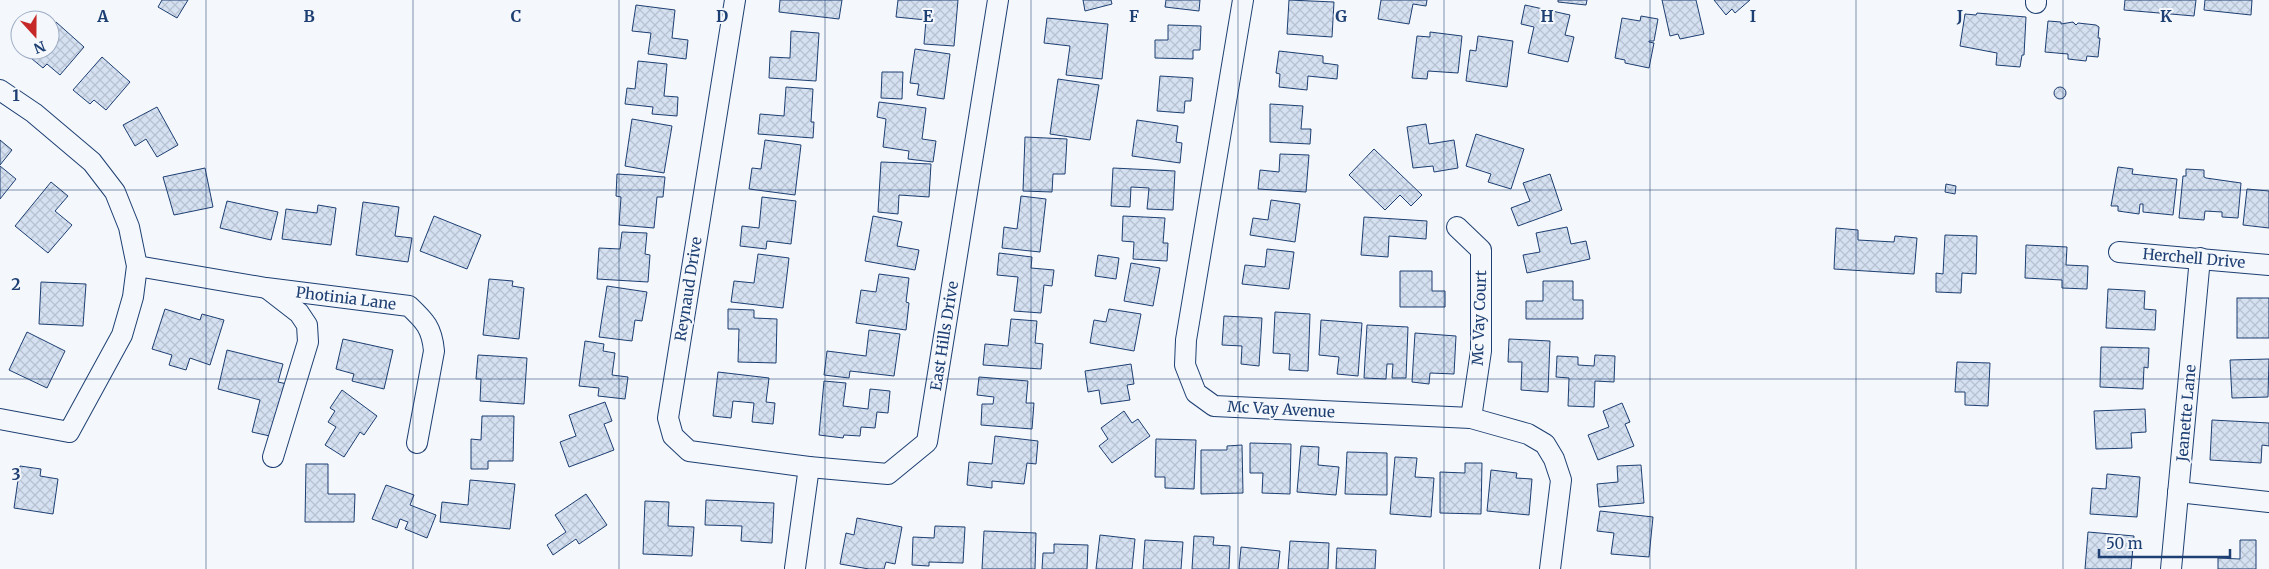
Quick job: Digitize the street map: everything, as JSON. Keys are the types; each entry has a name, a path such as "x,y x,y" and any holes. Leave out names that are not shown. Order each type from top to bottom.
{"street":[{"name":"Reynaud Drive","path":"735,0 668,418 673,436 690,451 809,467"},
{"name":"East Hills Drive","path":"809,467 888,474 927,442 998,0"},
{"name":"Mc Vay Avenue","path":"1243,0 1186,340 1185,365 1196,393 1214,406 1471,418 1528,434 1545,444 1554,459 1561,480 1550,569"},
{"path":"0,90 34,113 92,162 115,192 129,227 137,266 133,297 122,335 69,432 0,419"},
{"name":"Mc Vay Court","path":"1457,228 1481,250 1481,351 1471,418"},
{"name":"Herchell Drive","path":"2119,252 2269,265"},
{"name":"Jeanette Lane","path":"2171,569 2200,258"},
{"name":"Photinia Lane","path":"137,266 266,288 409,306 425,321 433,335 434,351 418,443"},
{"path":"266,288 299,314 307,325 308,342 273,457"},
{"path":"795,568 809,467"},
{"path":"2178,492 2269,502"}],"building":[{"path":"162,0 188,0 177,18 158,7"},
{"path":"780,0 842,0 839,19 779,12"},
{"path":"898,0 958,0 954,46 924,44 926,20 896,17"},
{"path":"1083,0 1111,0 1112,4 1085,11"},
{"path":"1166,0 1200,0 1199,11 1165,7"},
{"path":"1289,0 1334,2 1332,37 1287,34"},
{"path":"1381,0 1427,0 1426,6 1413,4 1409,24 1378,19"},
{"path":"1558,0 1587,0 1586,5 1558,2"},
{"path":"1662,0 1696,0 1704,34 1680,39 1678,34 1670,36"},
{"path":"1714,0 1750,0 1735,13 1732,9 1726,15"},
{"path":"2125,0 2196,0 2194,16 2124,10"},
{"path":"2205,0 2252,0 2251,15 2204,10"},
{"path":"636,5 675,10 672,38 688,40 686,59 648,54 651,33 632,31"},
{"path":"1525,5 1570,15 1565,35 1574,37 1568,62 1528,53 1534,27 1521,24"},
{"path":"1977,13 2026,17 2024,55 2022,55 2020,67 1996,65 1997,53 1960,46 1965,14 1976,15"},
{"path":"1641,16 1658,19 1654,41 1649,41 1654,43 1649,68 1625,63 1625,60 1615,58 1622,18 1640,21"},
{"path":"1047,18 1108,24 1102,79 1066,75 1070,46 1044,43"},
{"path":"2048,21 2061,22 2061,24 2073,22 2076,25 2078,23 2099,27 2098,57 2087,56 2086,61 2068,59 2068,54 2045,52"},
{"path":"1168,25 1201,26 1200,50 1193,50 1193,59 1155,58 1155,40 1168,40"},
{"path":"60,26 84,47 60,75 47,64 43,68 33,60 60,60"},
{"path":"791,31 819,33 816,81 769,78 770,57 790,58"},
{"path":"1430,32 1462,36 1458,73 1428,71 1427,79 1412,78 1417,36 1430,37"},
{"path":"1478,36 1513,41 1507,87 1466,81 1470,50 1476,51"},
{"path":"915,49 950,54 944,99 917,95 919,84 910,83"},
{"path":"1279,51 1323,56 1323,63 1338,65 1337,79 1308,76 1307,90 1279,87 1280,74 1276,73"},
{"path":"102,57 130,82 106,110 94,100 90,104 73,90"},
{"path":"638,61 667,64 664,96 678,97 677,116 652,114 653,107 625,104 627,88 635,89"},
{"path":"882,72 903,72 902,99 881,98"},
{"path":"1160,76 1193,78 1191,101 1185,101 1184,113 1157,111"},
{"path":"1058,79 1099,85 1090,140 1050,134"},
{"path":"786,87 813,89 811,122 814,122 813,138 758,134 760,114 784,116"},
{"path":"2058,87 2062,87 2066,93 2062,99 2058,99 2054,95 2054,91"},
{"path":"879,102 926,108 922,139 936,141 933,162 908,159 909,151 883,147 886,119 877,117"},
{"path":"1270,104 1303,106 1301,129 1311,129 1310,144 1270,142"},
{"path":"157,107 178,145 157,157 146,139 135,146 123,125"},
{"path":"632,119 672,126 664,173 625,166"},
{"path":"1137,120 1178,126 1176,142 1182,143 1180,163 1132,156"},
{"path":"1426,124 1429,144 1454,140 1458,168 1434,172 1433,166 1413,168 1407,127"},
{"path":"1476,134 1524,149 1511,189 1488,182 1491,174 1466,166"},
{"path":"1025,137 1067,139 1065,174 1053,174 1052,192 1023,191"},
{"path":"0,140 12,150 0,165"},
{"path":"765,140 801,145 795,195 749,189 752,168 761,169"},
{"path":"1374,149 1422,195 1411,206 1400,195 1385,210 1349,175"},
{"path":"1280,154 1309,155 1306,192 1258,189 1260,170 1279,172"},
{"path":"881,162 931,164 929,197 899,195 898,214 878,212"},
{"path":"0,166 16,179 0,199"},
{"path":"2118,167 2133,169 2132,174 2177,179 2173,215 2143,212 2143,204 2140,204 2139,214 2118,211 2118,206 2111,206"},
{"path":"205,168 213,207 174,215 163,177"},
{"path":"1113,168 1175,171 1173,210 1147,209 1149,188 1131,187 1130,207 1111,206"},
{"path":"2186,169 2204,170 2204,177 2206,178 2241,183 2238,218 2222,217 2222,212 2205,211 2204,220 2179,218 2183,176 2186,176"},
{"path":"617,174 665,177 663,197 657,197 654,228 619,225 621,197 616,196"},
{"path":"1550,174 1562,210 1518,226 1511,208 1530,201 1523,183"},
{"path":"51,182 68,196 55,211 72,225 48,253 15,226"},
{"path":"1946,184 1956,186 1955,194 1945,192"},
{"path":"2247,189 2269,191 2269,228 2243,225"},
{"path":"1021,196 1046,199 1040,252 1002,248 1004,227 1017,229"},
{"path":"762,197 796,201 791,244 767,241 766,249 740,246 742,226 759,228"},
{"path":"1271,200 1300,204 1295,242 1250,235 1253,218 1268,220"},
{"path":"227,201 278,212 271,240 220,228"},
{"path":"363,202 399,207 395,236 412,238 408,262 356,255"},
{"path":"318,205 336,208 331,245 282,239 286,209 317,213"},
{"path":"434,216 481,235 467,269 420,251"},
{"path":"873,216 902,222 897,246 919,250 915,270 865,261"},
{"path":"1123,216 1165,218 1163,243 1168,243 1167,261 1133,259 1134,242 1122,241"},
{"path":"1364,217 1427,221 1426,239 1389,236 1388,257 1361,255"},
{"path":"1567,227 1571,244 1586,241 1590,259 1527,273 1523,255 1540,252 1536,233"},
{"path":"1836,228 1858,230 1858,240 1894,242 1895,236 1917,238 1914,274 1834,269"},
{"path":"622,232 647,233 645,254 650,255 648,282 597,279 599,248 620,249"},
{"path":"1945,235 1977,236 1976,274 1962,273 1961,293 1936,292 1936,273 1943,274"},
{"path":"2026,245 2067,247 2066,265 2088,266 2087,289 2062,288 2062,280 2025,278"},
{"path":"1267,249 1294,252 1289,289 1242,284 1245,265 1265,267"},
{"path":"999,253 1032,257 1031,268 1054,270 1052,286 1044,285 1041,313 1014,311 1018,277 997,275"},
{"path":"758,254 789,258 783,308 731,302 734,281 754,283"},
{"path":"1098,255 1119,258 1116,279 1095,276"},
{"path":"1131,263 1160,268 1153,306 1124,301"},
{"path":"1400,271 1432,271 1432,291 1445,291 1445,307 1400,307"},
{"path":"879,274 909,278 906,302 909,303 906,330 856,323 861,290 876,292"},
{"path":"489,279 513,281 512,286 524,288 519,339 483,335"},
{"path":"1543,281 1573,281 1573,300 1583,300 1583,319 1526,319 1526,301 1543,301"},
{"path":"41,282 86,284 83,326 39,324"},
{"path":"607,286 647,292 642,321 635,320 632,341 599,337"},
{"path":"2108,289 2145,291 2144,309 2156,310 2155,330 2106,328"},
{"path":"2237,298 2269,298 2269,338 2237,338"},
{"path":"165,309 200,320 202,314 224,320 210,365 190,358 186,370 169,365 172,355 152,349"},
{"path":"728,309 754,310 754,318 777,319 776,363 738,362 739,329 728,329"},
{"path":"1109,309 1141,314 1134,351 1090,343 1094,320 1106,322"},
{"path":"1275,312 1310,314 1308,371 1289,370 1290,354 1273,353"},
{"path":"1224,316 1262,318 1259,366 1241,364 1242,346 1222,345"},
{"path":"1011,319 1037,321 1035,343 1043,344 1041,369 983,365 985,344 1008,346"},
{"path":"1321,320 1362,323 1358,376 1337,374 1339,357 1319,355"},
{"path":"1367,325 1408,327 1406,378 1392,378 1393,364 1387,364 1386,379 1364,378"},
{"path":"869,330 900,334 894,376 850,371 849,378 824,375 827,351 866,356"},
{"path":"27,332 65,351 47,388 9,370"},
{"path":"1415,333 1456,336 1454,374 1430,373 1429,384 1412,382"},
{"path":"343,339 393,350 384,389 352,381 354,374 336,369"},
{"path":"1509,339 1550,341 1548,392 1521,390 1522,362 1508,362"},
{"path":"585,341 604,344 603,351 615,353 612,375 628,377 625,399 598,396 599,388 579,386"},
{"path":"2101,347 2149,348 2148,368 2144,367 2143,389 2100,387"},
{"path":"227,350 283,364 278,382 287,384 274,437 252,432 260,400 218,389"},
{"path":"478,355 527,358 524,404 480,401 481,379 476,379"},
{"path":"1595,355 1615,356 1614,382 1595,381 1594,407 1568,406 1569,378 1556,377 1557,356 1578,357 1578,365 1594,366"},
{"path":"2269,359 2268,397 2232,398 2230,360"},
{"path":"1957,362 1990,363 1988,406 1965,405 1965,392 1955,392"},
{"path":"1131,364 1134,384 1127,385 1130,400 1101,404 1099,390 1088,392 1085,371"},
{"path":"718,372 769,378 766,402 775,403 773,424 752,422 754,403 733,401 731,418 713,416"},
{"path":"979,377 1028,381 1026,403 1034,403 1032,429 981,425 982,404 993,404 994,397 977,395"},
{"path":"824,381 846,383 843,406 868,409 870,389 890,391 888,413 877,412 875,428 861,427 860,436 844,435 843,438 819,435"},
{"path":"342,390 377,416 364,435 360,432 344,457 325,445 336,427 328,422 335,411 330,408"},
{"path":"605,402 612,421 604,424 614,450 569,467 560,442 576,436 569,415"},
{"path":"1622,403 1630,422 1625,424 1634,446 1598,460 1588,435 1609,427 1603,411"},
{"path":"2145,409 2146,432 2131,433 2132,448 2096,449 2094,411"},
{"path":"1124,411 1132,423 1138,419 1150,436 1112,463 1099,446 1108,439 1101,428"},
{"path":"482,416 514,416 513,461 488,461 488,469 471,469 471,439 481,440"},
{"path":"2212,420 2269,423 2269,446 2262,445 2261,463 2210,460"},
{"path":"995,436 1038,441 1036,464 1027,463 1024,484 992,481 992,488 967,485 969,462 992,464"},
{"path":"1156,439 1196,440 1194,489 1165,488 1165,477 1155,477"},
{"path":"1250,443 1291,444 1290,494 1262,493 1263,473 1250,473"},
{"path":"1242,445 1243,493 1201,494 1201,450 1227,450 1227,446"},
{"path":"1301,446 1319,447 1318,465 1339,467 1336,495 1297,492"},
{"path":"1347,452 1387,453 1387,495 1345,494"},
{"path":"1395,457 1417,458 1415,477 1434,478 1431,517 1390,514"},
{"path":"1465,463 1482,463 1481,514 1440,513 1440,472 1465,473"},
{"path":"306,464 328,464 328,494 355,494 354,522 305,522"},
{"path":"1641,465 1644,503 1599,507 1597,484 1618,482 1617,466"},
{"path":"20,466 41,469 40,476 58,479 53,514 14,508"},
{"path":"1491,470 1517,473 1516,478 1532,479 1529,515 1487,511"},
{"path":"2107,474 2140,477 2137,517 2090,514 2092,488 2106,489"},
{"path":"470,480 515,484 510,529 440,522 442,502 468,505"},
{"path":"386,485 414,495 410,505 436,515 427,538 405,529 408,522 400,519 397,528 372,519"},
{"path":"586,494 607,525 579,544 576,539 553,555 547,545 566,532 555,515"},
{"path":"706,500 774,503 772,543 741,541 742,526 705,525"},
{"path":"645,501 669,502 668,526 694,527 692,556 643,554"},
{"path":"1600,511 1653,517 1649,557 1611,554 1614,533 1597,531"},
{"path":"857,518 902,527 895,564 886,562 884,569 869,569 840,564 846,533 854,535"},
{"path":"935,526 965,527 963,563 929,562 929,566 912,565 913,537 934,538"},
{"path":"984,531 1036,533 1035,569 982,569"},
{"path":"2088,532 2134,536 2131,569 2085,569"},
{"path":"1100,535 1135,539 1132,569 1096,569"},
{"path":"1194,536 1214,537 1213,545 1230,546 1229,569 1192,569"},
{"path":"1145,540 1183,542 1181,569 1143,569"},
{"path":"2240,540 2256,540 2256,569 2218,569 2218,558 2240,559"},
{"path":"1290,541 1329,543 1328,569 1288,569"},
{"path":"1054,544 1088,545 1087,569 1042,569 1043,553 1054,553"},
{"path":"1241,547 1280,551 1278,569 1239,569"},
{"path":"1337,548 1376,550 1375,569 1336,569"}]}
